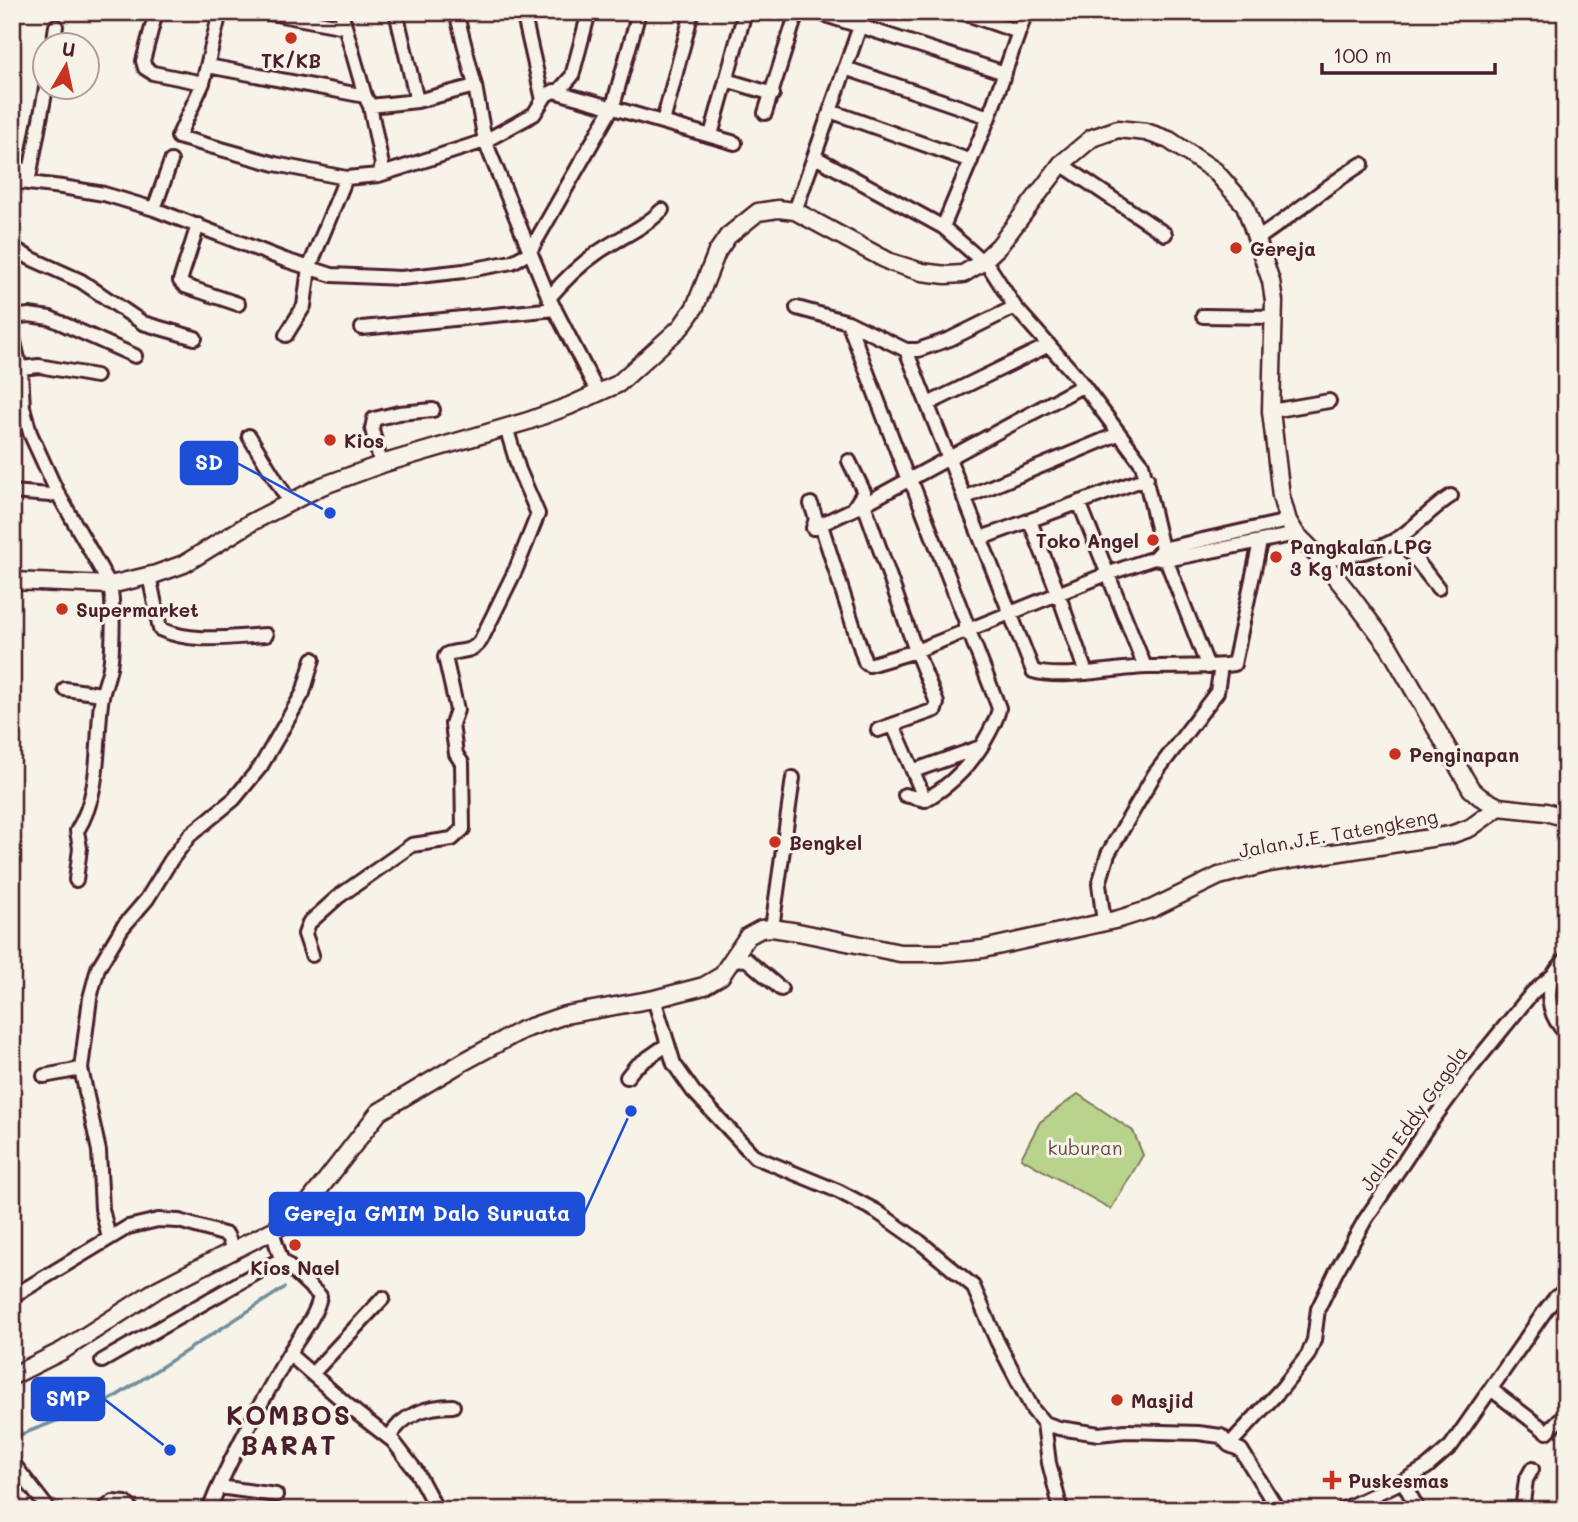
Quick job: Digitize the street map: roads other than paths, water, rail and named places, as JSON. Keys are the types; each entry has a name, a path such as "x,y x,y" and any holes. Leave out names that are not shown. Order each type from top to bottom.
{"street":[{"path":"156,12 143,61 145,68 153,73 203,83"},
{"path":"220,12 203,83 178,136 275,164 346,178 379,176 485,141 534,114 550,92 613,106 735,143"},
{"path":"265,12 345,27"},
{"path":"341,12 382,165 379,176"},
{"path":"396,12 417,101"},
{"path":"456,12 475,86 485,141 529,253 598,393"},
{"path":"523,12 543,100"},
{"path":"527,29 534,12"},
{"path":"558,92 572,76 589,12"},
{"path":"12,181 29,178 104,194 154,209 332,275 401,278 512,262 529,253 613,106 639,12"},
{"path":"663,122 692,12"},
{"path":"711,135 745,12"},
{"path":"765,114 797,12"},
{"path":"816,12 1005,73"},
{"path":"795,211 865,12"},
{"path":"961,12 1019,32"},
{"path":"943,228 989,117 1026,12"},
{"path":"55,32 56,26"},
{"path":"208,66 367,101 417,101 475,86"},
{"path":"845,68 989,117"},
{"path":"726,80 773,94"},
{"path":"29,178 43,102"},
{"path":"831,111 971,161"},
{"path":"12,581 110,585 184,564 252,522 322,486 569,407 618,384 681,327 695,307 717,252 728,236 758,212 778,209 795,211 890,262 922,272 963,274 981,262 1016,226 1061,164 1092,138 1118,129 1146,132 1169,140 1214,171 1245,205 1271,281 1271,411 1282,496 1292,527 1322,560 1389,647 1471,789 1499,807 1546,812 1566,818"},
{"path":"815,157 943,228 990,268 1015,307 1049,345 1142,464 1161,556 1215,666 1217,692 1154,775 1108,855 1099,884 1104,922"},
{"path":"12,159 29,178"},
{"path":"154,209 171,160"},
{"path":"1061,164 1165,234"},
{"path":"1257,239 1284,222 1340,177 1362,164"},
{"path":"286,335 303,306 309,268 346,178"},
{"path":"552,304 572,271 652,220 662,210"},
{"path":"198,225 180,281 185,286 238,304"},
{"path":"13,250 82,281 144,323 195,338"},
{"path":"362,328 552,304"},
{"path":"797,308 848,322 906,350 918,350 950,339 1015,307"},
{"path":"12,317 29,315 50,318 135,356"},
{"path":"1203,316 1273,317"},
{"path":"848,322 966,622 964,632"},
{"path":"12,333 20,368 23,407 30,433 57,492 110,585 112,596 112,647 102,694 97,770 84,820 77,831 80,848 76,880"},
{"path":"928,404 1049,345"},
{"path":"906,350 1033,671 1086,673 1145,667 1234,664 1260,542"},
{"path":"20,368 39,366 96,376"},
{"path":"813,528 858,507 1082,386"},
{"path":"1271,411 1329,401"},
{"path":"381,465 372,429 374,419 398,413 433,410"},
{"path":"312,955 305,934 309,923 338,897 411,845 452,839 463,829 462,763 456,754 452,724 457,710 445,657 455,651 471,650 481,640 516,569 538,514 531,503 506,427"},
{"path":"964,498 1118,434"},
{"path":"249,436 290,503"},
{"path":"849,461 864,492 858,507 937,707 878,730"},
{"path":"981,538 1147,478"},
{"path":"12,492 50,495 57,492"},
{"path":"1322,560 1382,547 1399,538 1434,506 1451,496"},
{"path":"1079,502 1145,667"},
{"path":"811,505 816,519 813,528"},
{"path":"1030,521 1086,673"},
{"path":"813,528 822,528 865,662 869,665 916,651 1107,574 1219,536 1292,527"},
{"path":"1161,556 1225,550 1260,542 1292,527"},
{"path":"1219,536 1225,550"},
{"path":"1399,538 1438,588"},
{"path":"149,575 160,629 176,636 190,637 266,635"},
{"path":"925,800 964,770 981,747 997,717 999,708 971,636 964,632"},
{"path":"109,1238 102,1209 99,1151 81,1069 90,998 100,962 190,835 234,799 261,766 303,694 313,659"},
{"path":"65,689 102,694"},
{"path":"893,725 925,800"},
{"path":"914,771 981,747"},
{"path":"12,1376 62,1351 159,1289 284,1225 303,1210 379,1112 463,1062 522,1030 565,1015 654,999 704,986 721,976 748,936 761,929 772,928 793,778"},
{"path":"905,795 925,800"},
{"name":"Jalan J.E. Tatengkeng","path":"772,928 900,953 984,949 1151,909 1219,876 1259,865 1450,835 1470,828 1499,807"},
{"path":"732,959 747,960 781,989"},
{"name":"Jalan Eddy Gagola","path":"1229,1445 1308,1355 1314,1340 1318,1310 1325,1296 1365,1220 1426,1129 1532,993 1552,976 1566,959"},
{"path":"1552,976 1549,1000 1552,1014 1566,1033"},
{"path":"654,999 674,1064 693,1091 755,1157 838,1191 876,1211 920,1242 972,1286 997,1341 1034,1410 1044,1423 1049,1463 1061,1510"},
{"path":"627,1077 635,1067 668,1044"},
{"path":"44,1076 81,1069"},
{"path":"12,1297 128,1227 158,1220 179,1221 227,1235 233,1249"},
{"path":"209,1510 233,1454 310,1318 316,1313 320,1296 281,1259 272,1231"},
{"path":"102,1361 281,1259"},
{"path":"1342,1510 1407,1479 1427,1467 1451,1446 1545,1311 1556,1297 1566,1291"},
{"path":"312,1374 383,1298"},
{"path":"289,1354 389,1438 416,1471 437,1510"},
{"path":"1492,1390 1547,1432 1566,1413"},
{"path":"389,1438 393,1430 411,1415 436,1406 453,1406"},
{"path":"1044,1423 1099,1434 1126,1431 1221,1436 1229,1445 1241,1450 1278,1510"},
{"path":"12,1462 49,1510"},
{"path":"1522,1510 1526,1480 1532,1469"},
{"path":"1407,1479 1405,1485 1418,1510"},
{"path":"219,1486 276,1495"},
{"path":"103,1510 113,1502 126,1503 132,1510"}],"waterway":[{"path":"12,1438 110,1400 284,1288"}],"place":[{"name":"TK/KB","path":"291,38"},
{"name":"Gereja","path":"1236,248"},
{"name":"Kios","path":"330,440"},
{"name":"SD","path":"330,513"},
{"name":"Toko Angel","path":"1153,540"},
{"name":"Pangkalan LPG 3 Kg Mastoni","path":"1276,557"},
{"name":"Supermarket","path":"62,609"},
{"name":"Penginapan","path":"1395,754"},
{"name":"Bengkel","path":"775,842"},
{"name":"Gereja GMIM Dalo Suruata","path":"631,1111"},
{"name":"Kios Nael","path":"295,1245"},
{"name":"Masjid","path":"1117,1400"},
{"name":"SMP","path":"170,1450"},
{"name":"Puskesmas","path":"1332,1480"}],"district":[{"name":"KOMBOS BARAT","path":"289,1430"}],"park label":[{"name":"kuburan","path":"1085,1147"}]}
